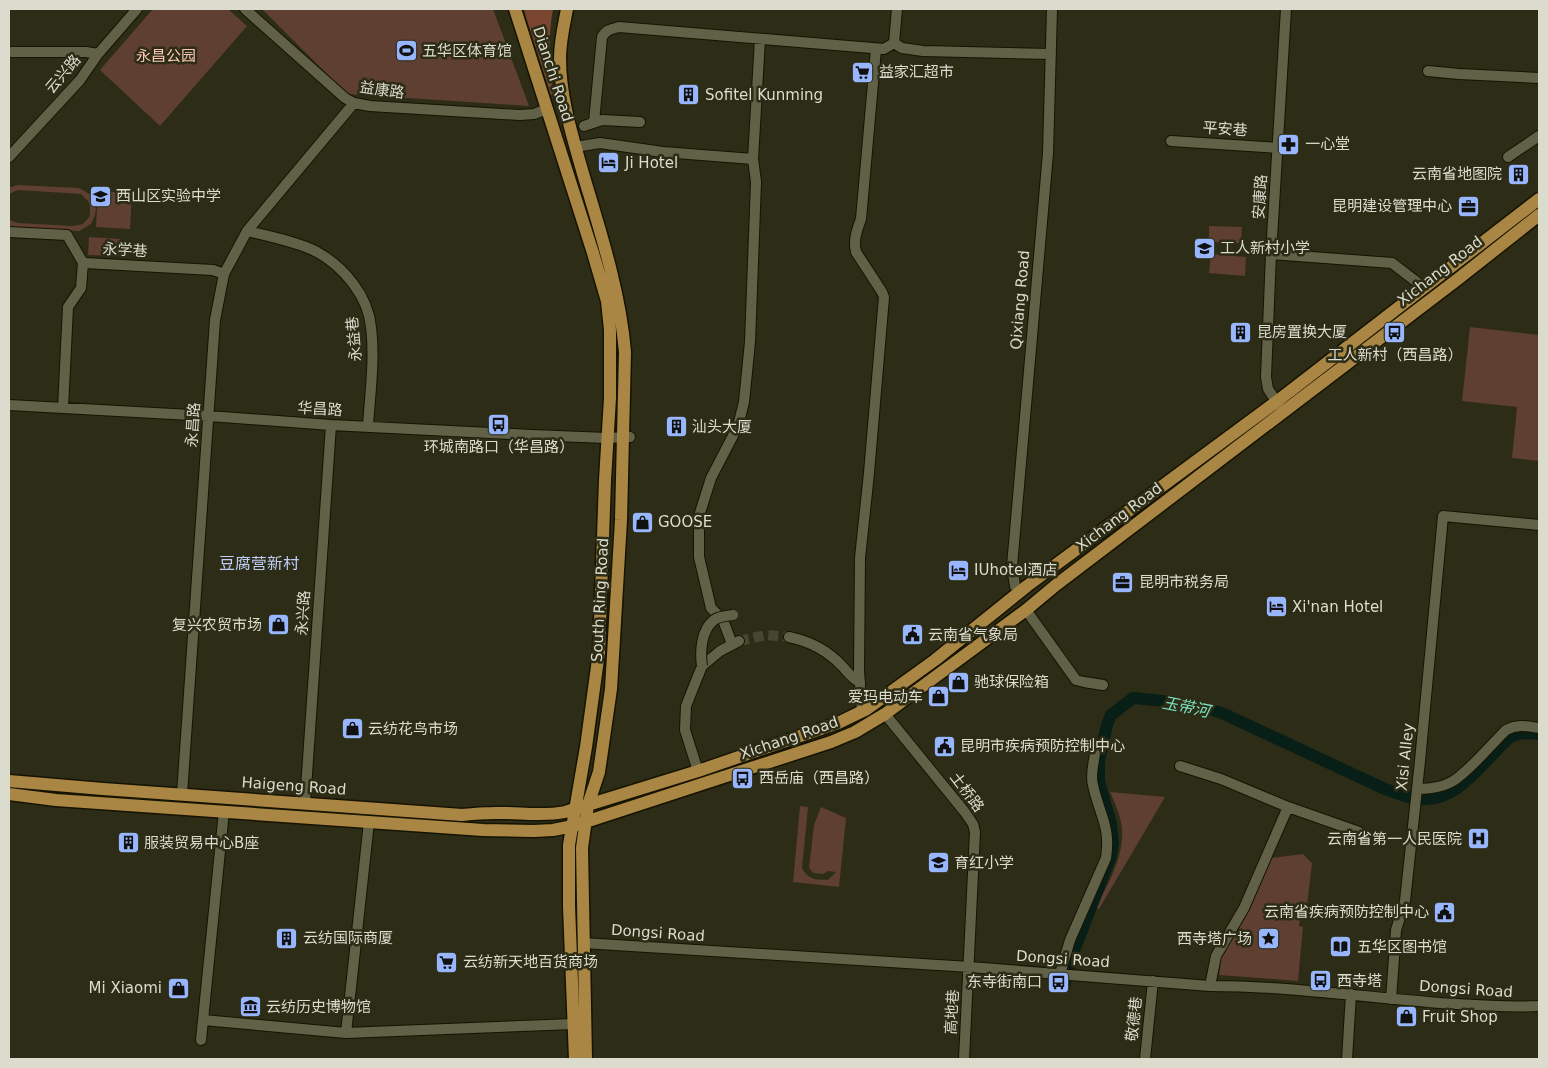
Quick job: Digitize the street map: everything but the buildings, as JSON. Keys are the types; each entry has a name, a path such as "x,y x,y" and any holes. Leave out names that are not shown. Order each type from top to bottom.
{"main road":[{"name":"Dianchi Road","path":"515,9 561,150"},
{"name":"Dianchi Road","path":"568,9 563,25 560,75 575,147"},
{"name":"South Ring Road","path":"575,147 601,234 623,330 626,437 611,689 599,772 573,826 570,845 569,906 575,1059"},
{"name":"South Ring Road","path":"561,150 606,300 611,358 599,652 582,807 586,821 582,848 586,1059"},
{"name":"Xichang Road","path":"573,826 830,742 855,732 884,714 1026,610 1279,407 1422,289 1539,200"},
{"name":"Xichang Road","path":"582,807 698,771 838,723 862,711 935,660 1019,593 1279,407 1539,215"},
{"name":"Haigeng Road","path":"9,781 462,814 545,815 582,807"},
{"name":"Haigeng Road","path":"9,794 56,800 483,830 534,831 573,826"}],"street":[{"name":"云兴路","path":"9,157 80,80 98,54 137,9"},
{"name":"益康路","path":"245,9 345,98 354,103 370,106 520,115 534,114 547,109"},
{"path":"640,122 602,120 589,124 602,37 606,31 619,28 884,49 894,43 897,9"},
{"name":"Qixiang Road","path":"1019,593 1015,586 1012,566 1048,153 1052,9"},
{"name":"安康路","path":"1279,407 1268,388 1266,377 1271,254 1286,9"},
{"path":"702,666 720,651 735,642 723,620 711,608 699,557 699,516 711,478 738,426 744,402 750,342 756,182 753,159 760,39"},
{"path":"894,43 902,48 923,51 1051,54"},
{"path":"862,711 860,682 860,558 884,298 856,252 855,245 856,233 862,219 876,49"},
{"path":"9,52 69,51 98,54"},
{"path":"1428,71 1539,78"},
{"name":"永昌路","path":"182,794 215,320 224,274 247,231 354,103"},
{"path":"1508,157 1539,136"},
{"name":"平安巷","path":"1171,141 1278,148"},
{"path":"575,147 600,144 664,152 753,159"},
{"name":"永益巷","path":"247,231 278,238 316,252 340,269 356,288 366,306 371,326 372,361 368,426"},
{"name":"永学巷","path":"9,232 67,235 83,262 213,270 224,274"},
{"path":"1271,254 1392,263 1418,283 1422,289"},
{"path":"63,408 68,307 81,288 83,262"},
{"name":"华昌路","path":"9,405 330,425 607,438 626,437"},
{"name":"永兴路","path":"305,803 330,425"},
{"name":"Xisi Alley","path":"1391,999 1396,930 1405,901 1443,516 1539,525"},
{"path":"1026,610 1076,680 1103,684"},
{"path":"698,771 685,730 686,706 702,666 702,645 709,626 714,620 723,616 733,615"},
{"path":"789,637 803,640 820,649 836,660 854,680 860,682"},
{"name":"土桥路","path":"884,714 973,824 975,832 970,968"},
{"path":"1417,789 1437,787 1460,776 1506,730 1513,726 1522,725 1539,728"},
{"path":"1061,974 1070,940 1106,858 1107,828 1092,783 1095,753"},
{"path":"1180,766 1359,832"},
{"path":"1210,986 1216,956 1244,908 1288,807"},
{"path":"201,1040 224,811"},
{"path":"346,1033 368,822"},
{"name":"Dongsi Road","path":"583,943 1351,994 1391,999 1500,1007 1539,1006"},
{"name":"高地巷","path":"964,1059 970,968"},
{"name":"敬德巷","path":"1145,1059 1152,981"},
{"path":"1347,1059 1351,994"},
{"path":"203,1020 346,1033 574,1024"}],"green space":[{"name":"永昌公园","path":"153,9 228,9 247,26 160,126 100,70"},
{"name":"五华区体育馆","path":"262,9 493,9 529,106 347,94"},
{"path":"17,185 79,188 91,195 96,208 91,224 79,231 9,226 9,220 18,223 73,226 83,224 90,216 88,201 81,194 18,190 9,194 9,188"},
{"path":"98,191 132,193 130,229 96,227"},
{"path":"1209,226 1242,227 1241,243 1209,242"},
{"path":"89,237 120,239 119,256 88,255"},
{"path":"1211,254 1246,257 1245,276 1209,273"},
{"path":"1470,327 1539,335 1539,461 1512,458 1517,407 1462,401"},
{"path":"1110,792 1165,797 1099,909 1096,908 1116,866 1121,844 1121,822"},
{"path":"800,806 808,807 802,868 807,875 813,878 828,880 836,872 813,873 809,868 814,825 821,807 846,818 839,887 793,882"},
{"path":"1303,854 1312,863 1307,906 1301,906 1299,926 1303,927 1298,981 1219,975 1222,952 1262,880 1271,858"}],"shaded area":[{"path":"524,9 553,9 550,41 553,94 551,95 526,17"}],"waterway":[{"name":"玉带河","path":"1064,986 1075,948 1111,856 1113,842 1111,824 1099,781 1099,761 1107,725 1111,715 1133,698 1168,701 1213,710 1385,789 1417,799 1434,798 1454,790 1472,776 1512,736 1524,733 1539,734"}],"tunnel":[{"path":"739,641 766,635 789,637"}],"place":[{"name":"五华区体育馆","path":"406,51"},
{"name":"益家汇超市","path":"863,72"},
{"name":"Sofitel Kunming","path":"689,95"},
{"name":"一心堂","path":"1289,144"},
{"name":"Ji Hotel","path":"609,163"},
{"name":"云南省地图院","path":"1518,174"},
{"name":"西山区实验中学","path":"100,196"},
{"name":"昆明建设管理中心","path":"1468,206"},
{"name":"工人新村小学","path":"1204,248"},
{"name":"昆房置换大厦","path":"1241,332"},
{"name":"工人新村（西昌路）","path":"1395,332"},
{"name":"环城南路口（华昌路）","path":"499,424"},
{"name":"汕头大厦","path":"676,427"},
{"name":"GOOSE","path":"642,522"},
{"name":"IUhotel酒店","path":"958,570"},
{"name":"昆明市税务局","path":"1123,582"},
{"name":"Xi'nan Hotel","path":"1276,607"},
{"name":"复兴农贸市场","path":"278,625"},
{"name":"云南省气象局","path":"912,635"},
{"name":"驰球保险箱","path":"958,682"},
{"name":"爱玛电动车","path":"939,697"},
{"name":"云纺花鸟市场","path":"352,729"},
{"name":"昆明市疾病预防控制中心","path":"944,746"},
{"name":"西岳庙（西昌路）","path":"743,778"},
{"name":"云南省第一人民医院","path":"1478,839"},
{"name":"服装贸易中心B座","path":"128,843"},
{"name":"育红小学","path":"938,863"},
{"name":"云南省疾病预防控制中心","path":"1445,912"},
{"name":"云纺国际商厦","path":"287,938"},
{"name":"西寺塔广场","path":"1268,939"},
{"name":"五华区图书馆","path":"1341,947"},
{"name":"云纺新天地百货商场","path":"447,962"},
{"name":"西寺塔","path":"1321,981"},
{"name":"东寺街南口","path":"1058,982"},
{"name":"Mi Xiaomi","path":"178,988"},
{"name":"云纺历史博物馆","path":"250,1007"},
{"name":"Fruit Shop","path":"1406,1017"}],"district":[{"name":"豆腐营新村","path":"259,563"}]}
